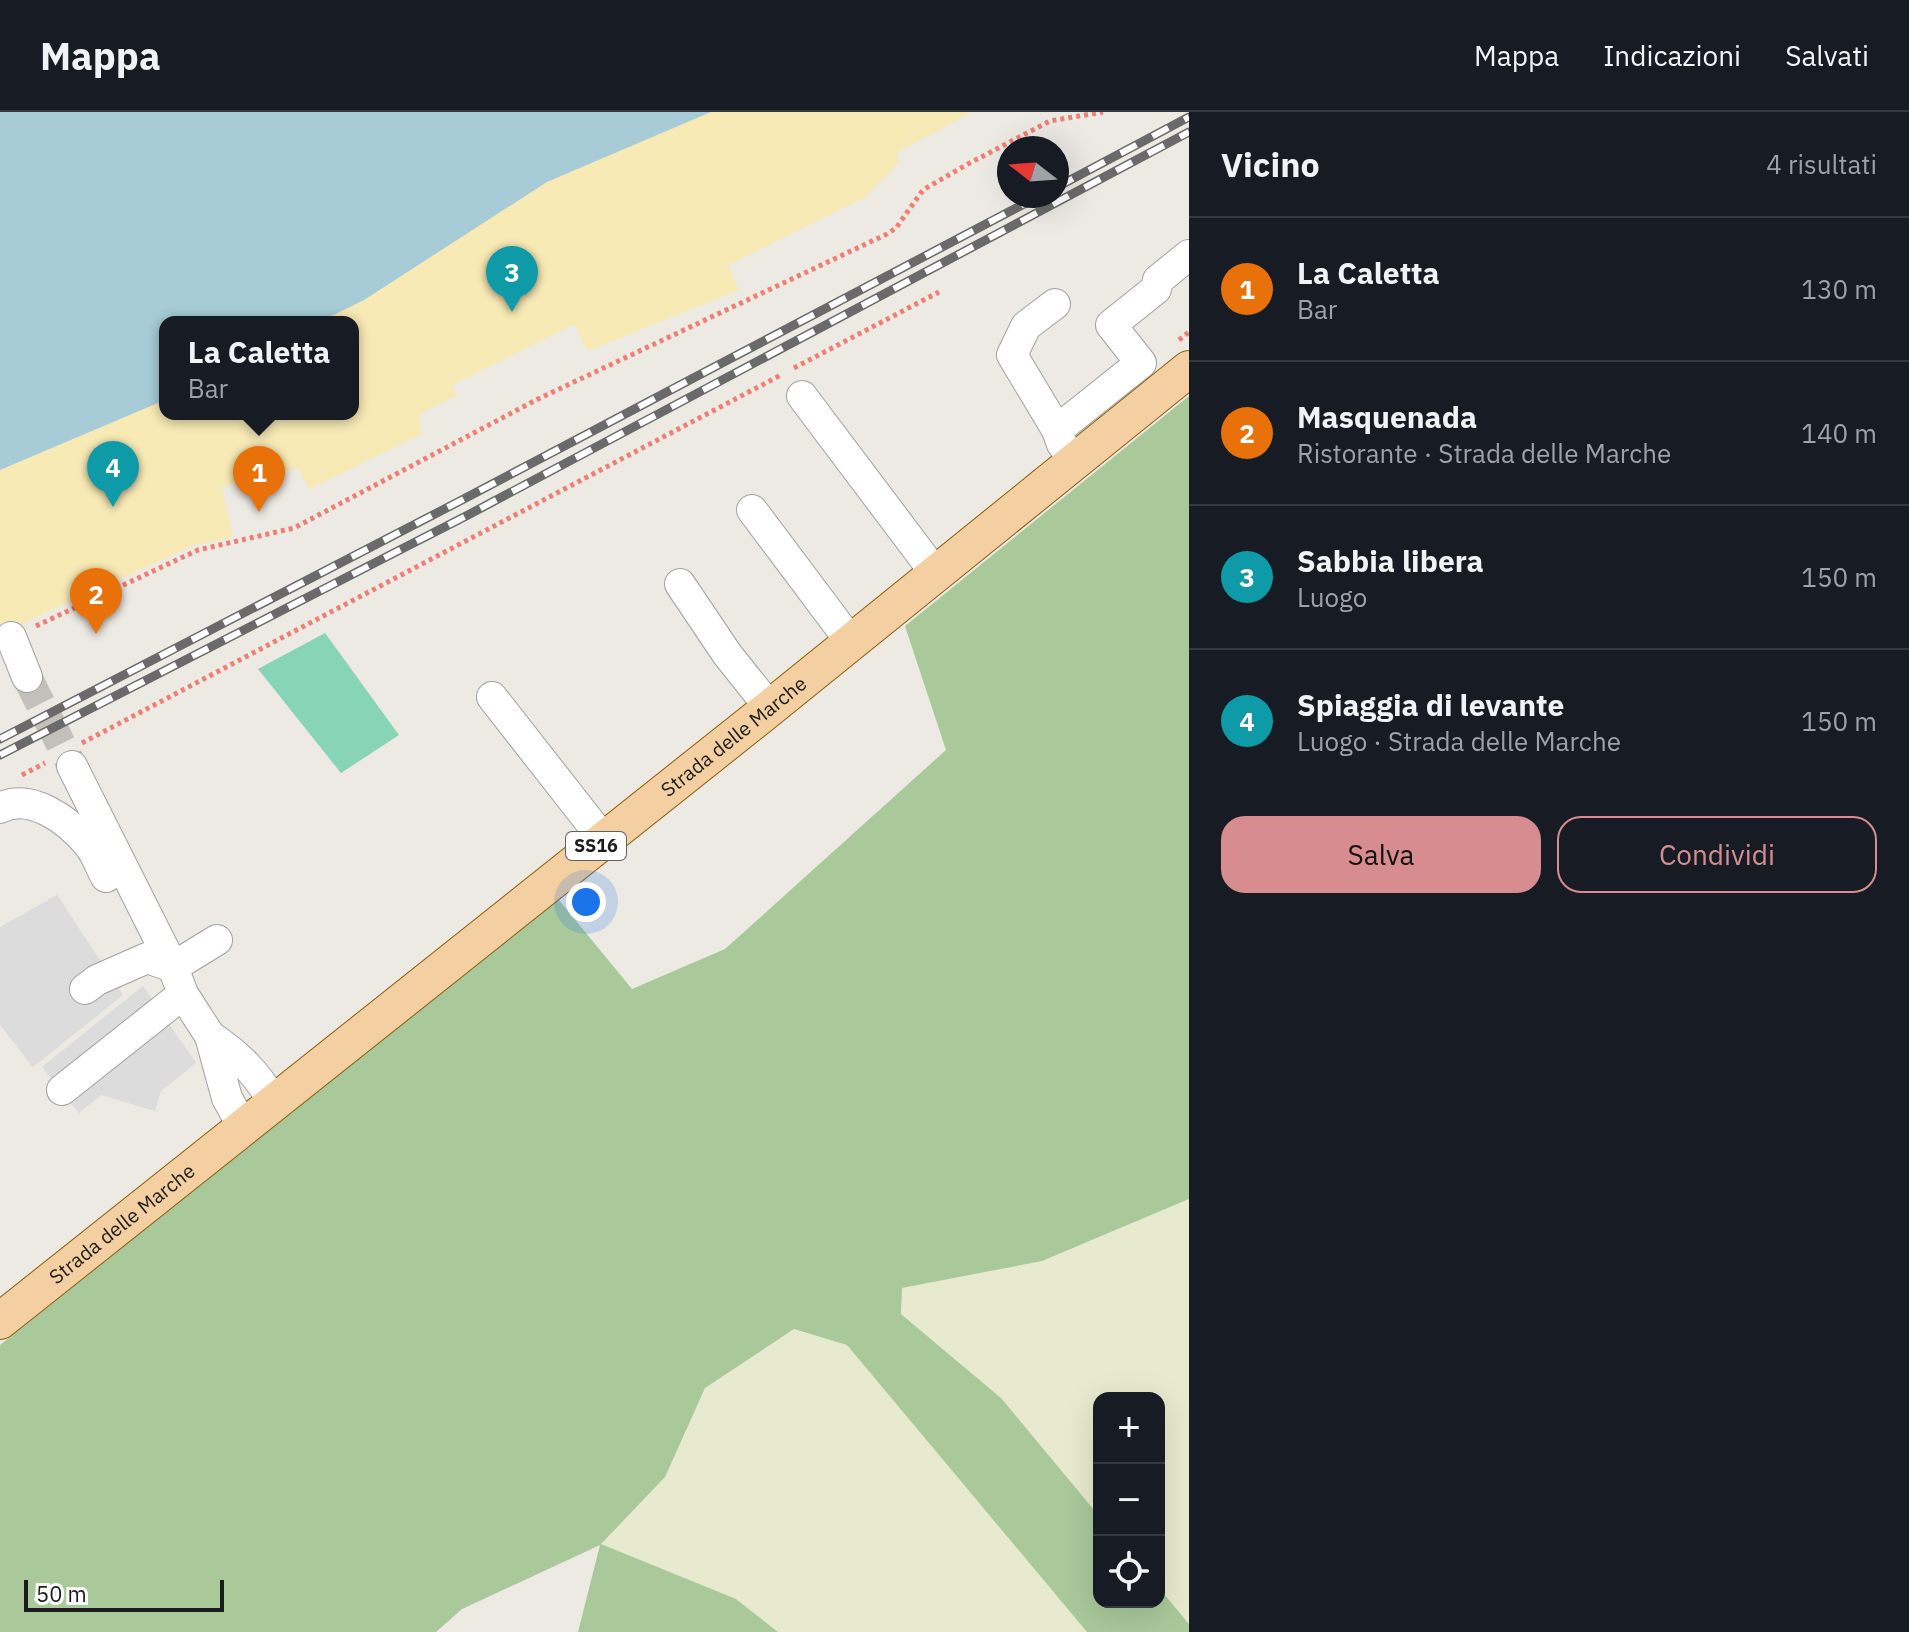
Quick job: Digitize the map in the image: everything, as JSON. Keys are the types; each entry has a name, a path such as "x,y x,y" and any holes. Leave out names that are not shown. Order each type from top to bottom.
{"main road":[{"name":"Strada delle Marche","path":"0,1321 770,708 1189,369"}],"street":[{"path":"1057,430 1141,363 1111,325 1156,289 1158,280 1189,255"},
{"path":"1055,304 1026,326 1012,355 1057,430 1062,444 1075,461"},
{"path":"802,396 936,574"},
{"path":"752,510 851,642"},
{"path":"680,584 727,654 770,708"},
{"path":"11,637 27,677"},
{"path":"492,697 604,840"},
{"path":"69,756 168,973"},
{"path":"0,808 10,803 30,803 56,816 89,844 210,1036 227,1098 243,1127"},
{"path":"62,1090 168,973 217,940"},
{"path":"85,989 97,980 168,973"},
{"path":"210,1036 236,1053 253,1070 274,1102"}],"path":[{"path":"11,637 198,550 294,528 538,399 887,234 896,228 923,190 1050,121 1103,112"},
{"path":"13,779 69,756 939,292"}],"green space":[{"path":"1189,396 1189,1199 1042,1261 902,1288 901,1314 1001,1398 1093,1509 1093,1608 1165,1608 1165,1595 1189,1624 1189,1632 1087,1632 847,1345 794,1329 705,1388 665,1477 601,1544 736,1599 778,1632 578,1632 600,1545 462,1609 436,1632 0,1632 0,1345 558,899 632,989 725,949 946,750 905,626"},
{"path":"325,633 399,735 341,773 258,669"},
{"path":"1189,1199 1189,1624 1165,1595 1165,1392 1093,1392 1093,1509 1001,1398 901,1314 901,1288 1042,1261"},
{"path":"794,1329 847,1345 1087,1632 778,1632 736,1599 601,1544 665,1477 705,1388"}],"sand":[{"path":"711,112 972,112 896,153 900,162 864,198 728,265 739,290 588,351 575,324 452,385 456,396 419,414 422,434 309,489 298,468 222,487 233,537 195,545 0,636 0,470 159,403 159,420 359,420 359,316 331,316 364,300 547,182"}],"shaded area":[{"path":"57,895 123,995 33,1067 0,1025 0,927"},
{"path":"143,986 196,1063 161,1091 155,1111 101,1095 79,1113 42,1067"}],"water":[{"path":"0,112 711,112 547,182 364,300 331,316 159,316 159,403 0,470"}],"tunnel":[{"path":"27,677 72,766"}],"railway":[{"path":"1069,181 1189,117"},
{"path":"0,755 468,515 1189,132"},
{"path":"0,739 1016,208"}],"place":[{"name":"Sabbia libera","path":"512,312"},
{"name":"Spiaggia di levante","path":"113,507"},
{"name":"La Caletta","path":"259,512"},
{"name":"Masquenada","path":"96,634"}]}
